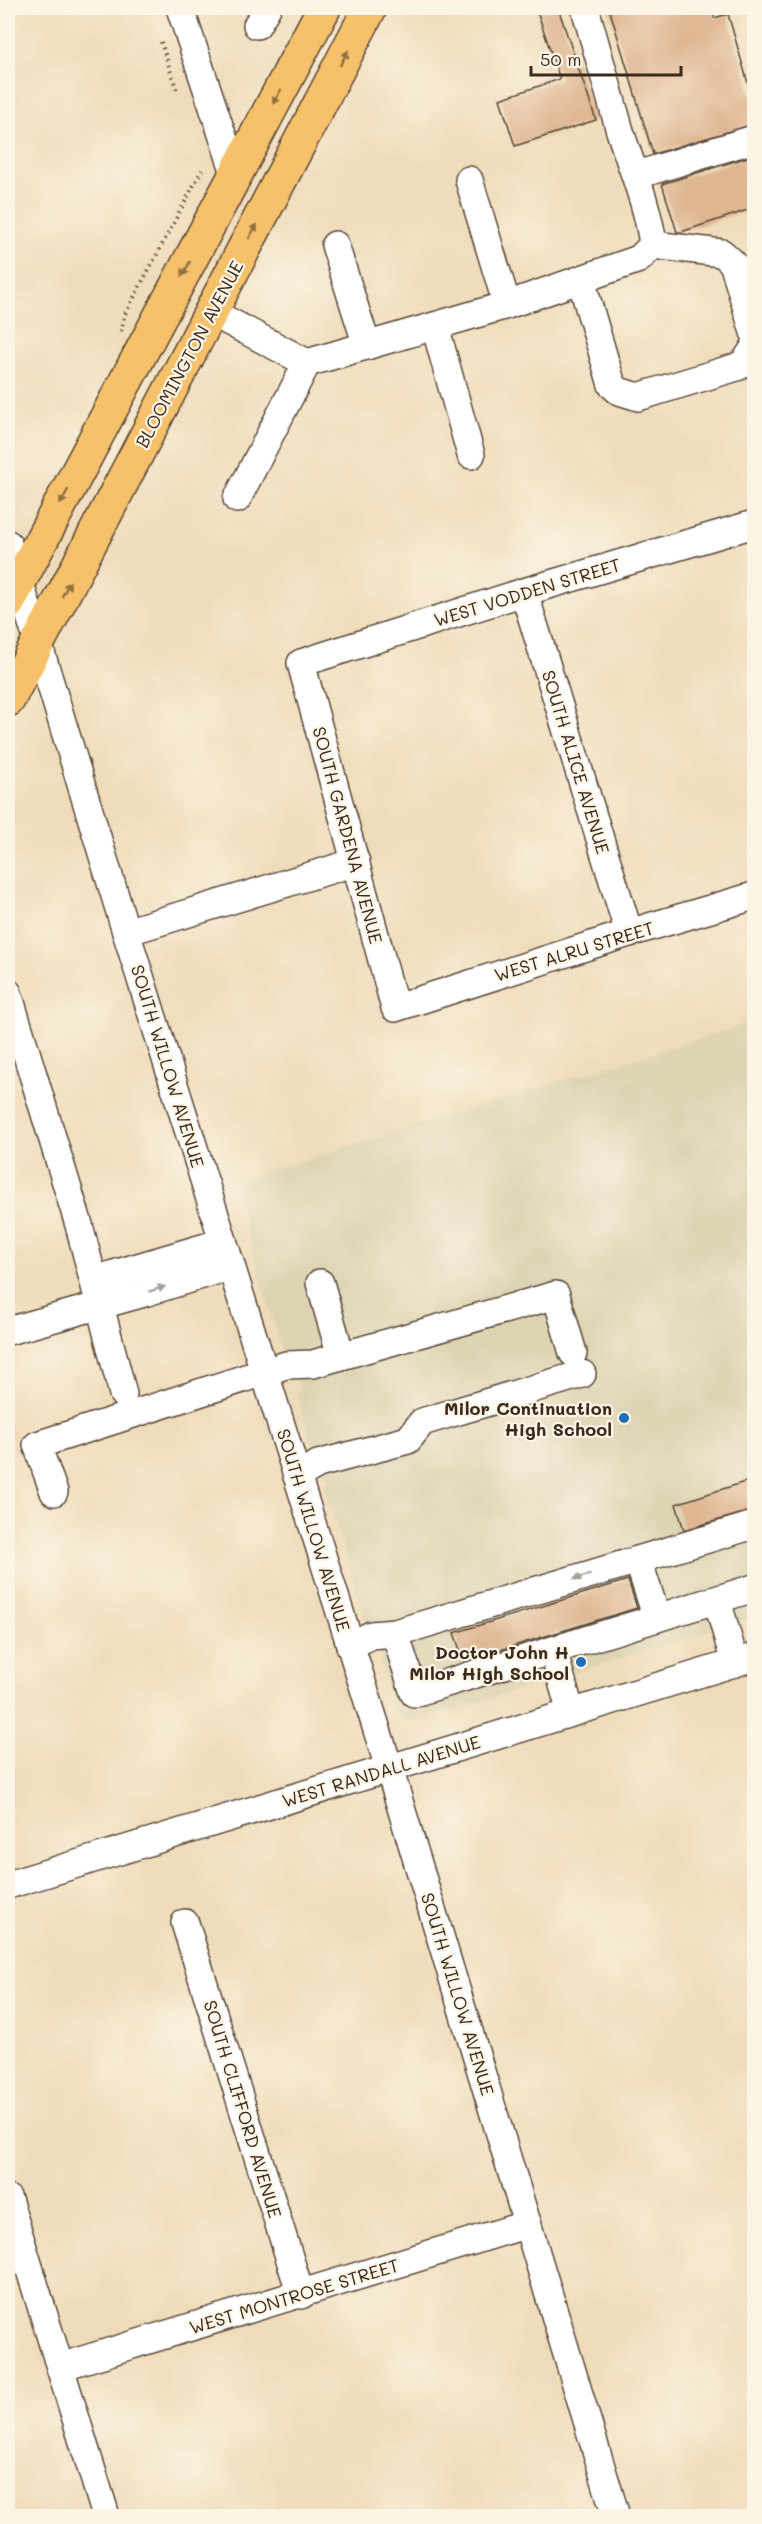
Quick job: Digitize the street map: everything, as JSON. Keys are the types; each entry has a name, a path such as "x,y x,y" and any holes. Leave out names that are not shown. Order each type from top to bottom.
{"main road":[{"path":"13,592 324,8"},
{"name":"BLOOMINGTON AVENUE","path":"8,700 370,8"}],"street":[{"path":"180,8 236,176"},
{"path":"585,8 621,134 637,175 651,227 653,245"},
{"path":"637,175 754,139"},
{"path":"469,180 507,305"},
{"path":"335,245 367,346"},
{"path":"211,312 308,363 507,305 581,280 639,259 653,245"},
{"path":"653,245 715,252 728,257 733,263 754,332"},
{"path":"581,280 612,385 626,395 638,398 737,367 746,362 754,348"},
{"path":"435,326 471,455"},
{"path":"237,499 308,363"},
{"name":"WEST VODDEN STREET","path":"301,663 524,592 753,529"},
{"name":"SOUTH WILLOW AVENUE","path":"8,544 13,592 39,641 126,932 389,1768 616,2517"},
{"name":"SOUTH ALICE AVENUE","path":"524,592 629,933"},
{"name":"SOUTH GARDENA AVENUE","path":"301,663 395,1008"},
{"path":"126,932 356,862"},
{"name":"WEST ALRU STREET","path":"395,1008 629,933 754,896"},
{"path":"8,998 97,1293 123,1394"},
{"path":"8,1331 97,1293 227,1254"},
{"path":"320,1283 342,1356"},
{"path":"54,1492 37,1445 264,1374 286,1365 313,1364 556,1295 578,1364 423,1422 408,1440 318,1464 297,1476"},
{"path":"350,1646 371,1635 395,1633 754,1525"},
{"path":"638,1560 657,1618"},
{"path":"395,1633 414,1693 754,1588"},
{"path":"717,1600 745,1660"},
{"path":"553,1650 571,1713"},
{"name":"WEST RANDALL AVENUE","path":"8,1885 745,1660"},
{"name":"SOUTH CLIFFORD AVENUE","path":"185,1923 301,2295"},
{"path":"8,2199 106,2517"},
{"name":"WEST MONTROSE STREET","path":"60,2367 528,2224"}],"path":[{"path":"161,42 177,91"}],"shaded area":[{"path":"754,1022 754,1617 417,1721 399,1719 395,1713 380,1663 382,1658 372,1623 366,1621 324,1486 328,1481 319,1457 315,1456 297,1393 299,1388 286,1355 282,1352 234,1187 236,1181"}],"building":[{"path":"536,8 558,8 596,120 515,146 500,99 560,79"},
{"path":"609,8 713,8 714,18 728,14 754,104 754,124 653,154"},
{"path":"754,155 754,208 677,232 662,184"},
{"path":"754,1479 754,1510 684,1530 676,1504"},
{"path":"628,1580 637,1608 464,1661 454,1633"}],"place":[{"name":"Milor Continuation High School","path":"624,1418"},
{"name":"Doctor John H Milor High School","path":"581,1662"}]}
